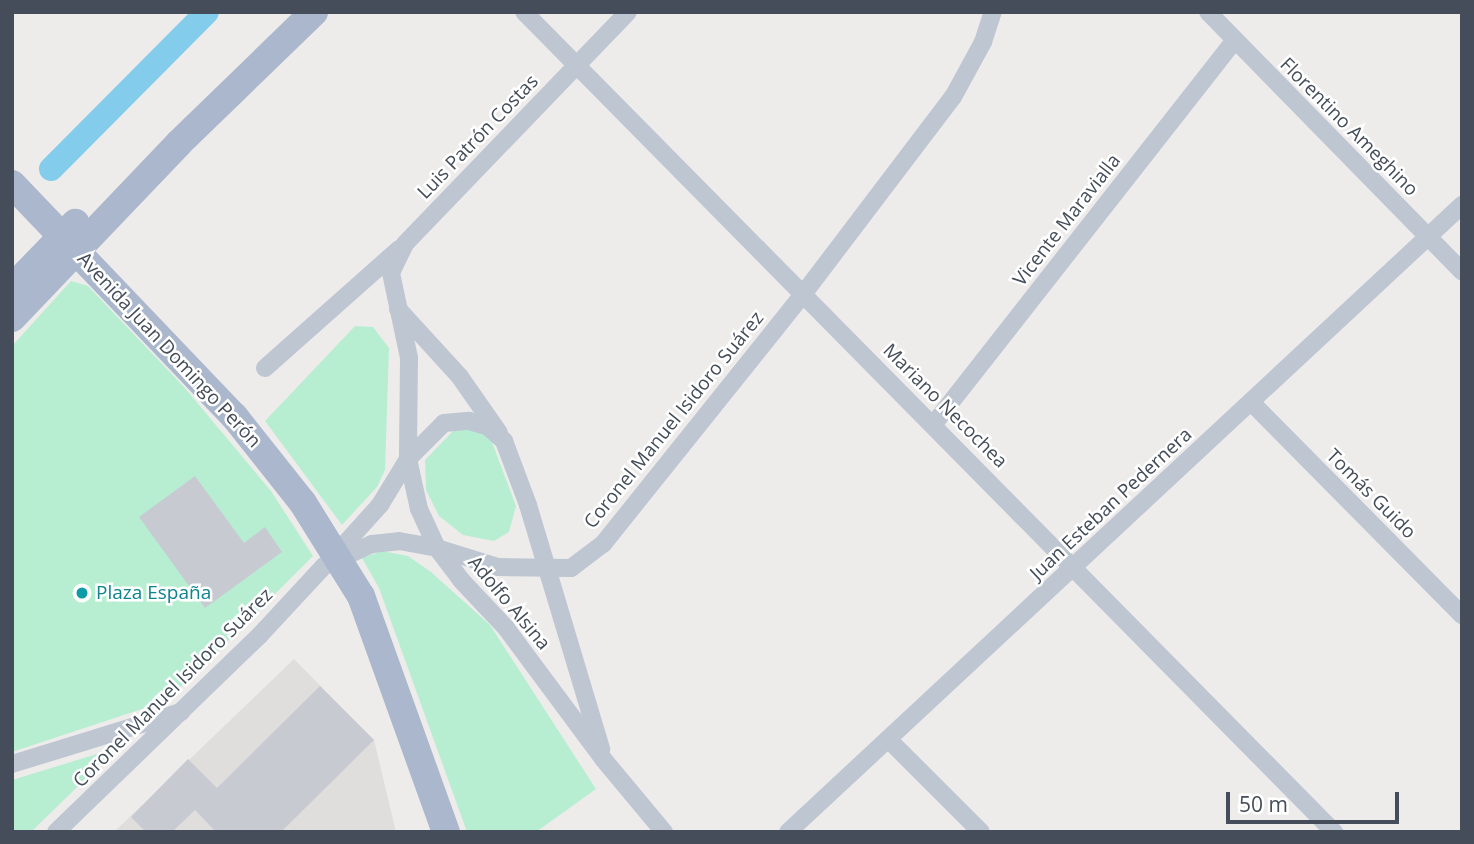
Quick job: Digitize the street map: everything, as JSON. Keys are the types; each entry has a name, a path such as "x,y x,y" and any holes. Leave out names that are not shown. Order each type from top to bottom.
{"main road":[{"path":"12,318 69,242 166,141 299,12"},
{"path":"12,288 69,242 179,143 314,12"},
{"name":"Avenida Juan Domingo Perón","path":"12,184 234,416 303,502 360,596 446,832"}],"street":[{"name":"Mariano Necochea","path":"524,12 1334,832"},
{"name":"Luis Patrón Costas","path":"396,306 391,273 405,244 628,12"},
{"name":"Coronel Manuel Isidoro Suárez","path":"56,832 184,711 324,566 372,544 399,541 437,548 476,562 548,569 571,568 603,544 803,293 953,97 983,43 993,12"},
{"name":"Florentino Ameghino","path":"1208,12 1462,271"},
{"name":"Vicente Maravialla","path":"933,425 1234,41"},
{"name":"Juan Esteban Pedernera","path":"789,832 1462,205"},
{"path":"265,368 405,244"},
{"name":"Adolfo Alsina","path":"396,306 460,377 486,410 504,441 548,569 604,760"},
{"name":"Adolfo Alsina","path":"396,306 409,358 408,459 419,509 437,548 461,580 506,628 604,760 664,832"},
{"name":"Tomás Guido","path":"1251,402 1462,615"},
{"path":"324,566 380,505 408,459 444,423 469,421 487,426 504,441"},
{"path":"12,764 184,711"},
{"path":"889,740 981,832"}],"shaded area":[{"path":"294,659 374,740 396,832 114,832"}],"green space":[{"path":"71,281 88,286 184,387 271,491 313,556 189,680 160,703 12,752 12,346"},
{"path":"355,326 373,327 389,348 385,470 377,487 342,525 265,421"},
{"path":"453,431 480,431 492,442 516,506 509,532 494,541 463,535 439,516 426,490 425,460"},
{"path":"382,551 408,556 431,572 490,625 596,789 536,832 467,832 379,588 362,558"},
{"path":"100,753 105,760 31,832 12,832 12,780"}],"building":[{"path":"195,476 244,543 265,527 282,552 205,608 139,517"},
{"path":"320,686 374,740 281,832 216,832 195,810 172,832 146,832 131,817 188,759 217,788"}],"waterway":[{"path":"51,169 207,12"}],"place":[{"name":"Plaza España","path":"82,593"}]}
